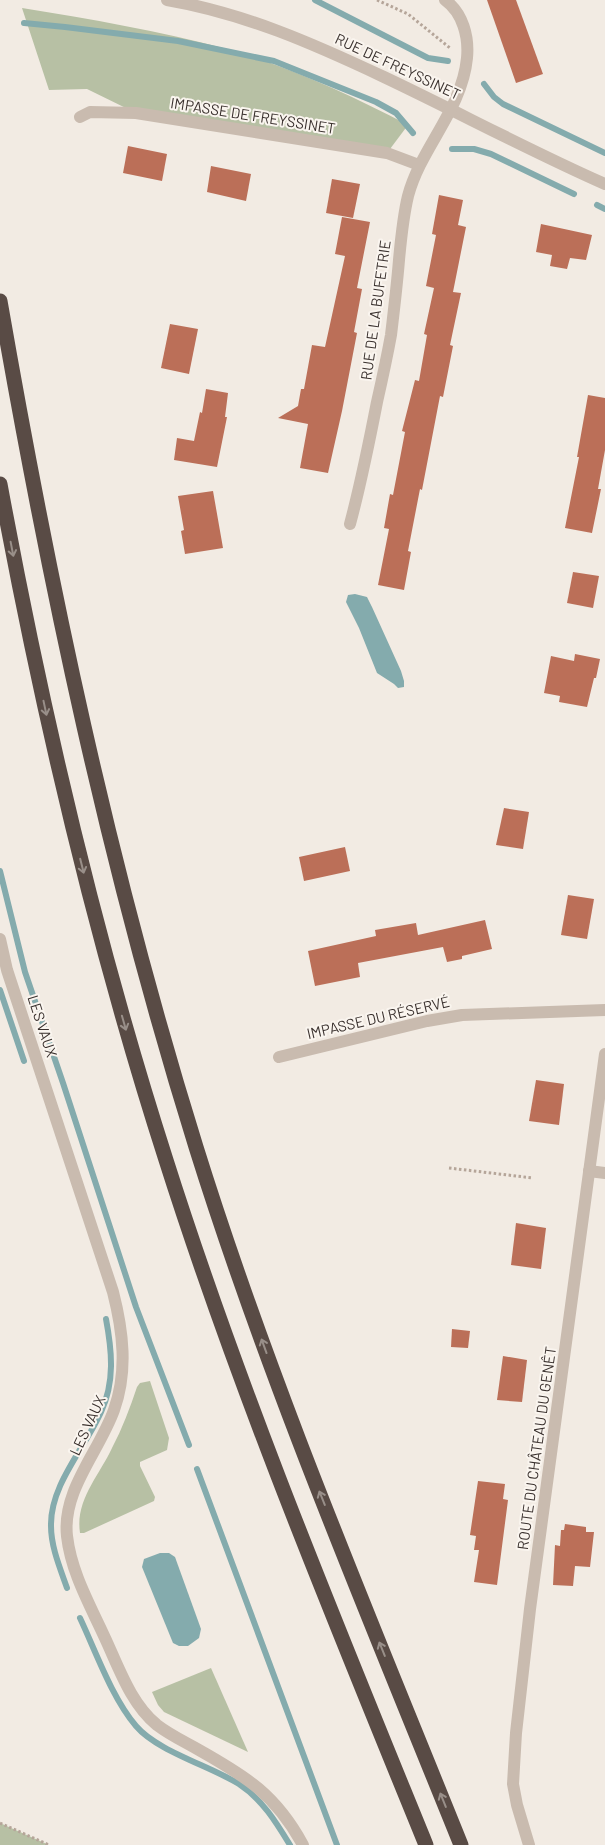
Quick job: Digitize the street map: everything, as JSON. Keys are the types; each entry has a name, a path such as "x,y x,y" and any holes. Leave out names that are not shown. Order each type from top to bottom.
{"highway":[{"path":"0,301 43,534 78,704 122,889 171,1065 225,1236 285,1404 461,1845"},
{"path":"0,484 28,630 68,809 114,986 163,1152 224,1331 261,1432 426,1845"}],"street":[{"name":"RUE DE FREYSSINET","path":"167,0 187,3 300,38 605,184"},
{"name":"RUE DE LA BUFETRIE","path":"350,524 361,483 390,337 408,195 418,165 434,141 451,109 463,79 467,56 466,34 460,18 452,5 445,0"},
{"name":"IMPASSE DE FREYSSINET","path":"80,117 90,112 136,113 387,153 418,165"},
{"name":"LES VAUX","path":"0,939 8,970 113,1292 122,1336 123,1370 119,1394 113,1412 72,1496 66,1516 69,1553 76,1575 128,1687 148,1717 172,1736 239,1772 260,1788 278,1807 303,1845"},
{"name":"IMPASSE DU RÉSERVÉ","path":"279,1057 427,1021 462,1015 605,1010"},
{"name":"ROUTE DU CHÂTEAU DU GENÊT","path":"529,1845 513,1784 513,1759 528,1627 605,1054"},
{"path":"589,1171 605,1173"}],"path":[{"path":"377,0 408,14 449,48 467,56"},
{"path":"449,1168 533,1178"},
{"path":"0,1823 49,1845"}],"green space":[{"path":"22,8 125,26 227,49 274,64 319,82 408,125 387,153 136,113 87,89 49,90"},
{"path":"150,1381 169,1438 167,1450 140,1462 140,1466 155,1497 154,1501 84,1533 80,1533 79,1521 84,1499 119,1433 137,1387 140,1383"},
{"path":"211,1668 248,1752 164,1712 158,1705 152,1692"},
{"path":"0,1823 49,1845 0,1845"}],"water":[{"path":"355,594 367,597 401,671 404,687 398,688 377,673 359,628 346,602 348,595"},
{"path":"160,1553 169,1553 175,1557 201,1629 199,1638 188,1646 179,1646 173,1643 142,1567 144,1559"}],"building":[{"path":"487,0 516,0 543,74 516,83"},
{"path":"128,146 167,154 162,181 123,173"},
{"path":"211,166 251,174 246,201 207,192"},
{"path":"332,179 360,184 353,218 326,213"},
{"path":"439,195 463,200 458,225 466,227 453,292 461,293 450,345 453,346 443,397 440,396 408,551 411,552 404,590 378,585 389,529 384,528 390,494 393,495 405,432 402,431 415,380 419,381 427,335 424,334 434,288 426,286 436,235 432,234"},
{"path":"342,217 370,222 357,288 362,289 354,332 357,333 328,473 300,468 308,424 278,418 298,406 301,389 304,389 312,345 325,347 345,256 335,254"},
{"path":"541,224 592,235 586,260 570,258 567,269 550,266 552,255 536,252"},
{"path":"170,324 198,329 189,374 161,368"},
{"path":"206,389 228,393 225,417 227,417 217,467 174,460 177,438 194,441"},
{"path":"588,395 605,398 605,450 598,489 601,489 592,533 565,528 579,457 577,457"},
{"path":"213,491 223,548 185,554 181,531 184,530 178,496"},
{"path":"573,572 599,576 593,608 567,603"},
{"path":"575,654 600,659 587,707 559,702 560,696 544,693 551,656 574,661"},
{"path":"504,808 529,812 523,849 496,845"},
{"path":"345,847 350,871 304,881 299,857"},
{"path":"568,895 594,899 587,939 561,935"},
{"path":"485,920 492,949 462,956 462,959 447,962 443,947 358,963 360,977 315,986 308,951 376,936 375,930 416,923 418,935"},
{"path":"536,1080 564,1084 559,1125 529,1121"},
{"path":"516,1223 546,1228 541,1269 511,1265"},
{"path":"452,1329 470,1331 468,1348 451,1347"},
{"path":"503,1356 527,1360 522,1402 497,1400"},
{"path":"478,1481 505,1484 503,1499 508,1500 497,1585 474,1582 479,1550 474,1550 476,1536 470,1535"},
{"path":"565,1524 586,1527 586,1532 594,1532 590,1567 575,1566 573,1586 553,1585 555,1545 560,1546 561,1530 564,1530"}],"waterway":[{"path":"315,0 428,58 448,61"},
{"path":"24,23 178,41 274,61 376,102 396,113 413,133"},
{"path":"484,84 494,97 503,104 605,153"},
{"path":"452,149 474,149 491,154 574,194"},
{"path":"597,205 605,209"},
{"path":"0,871 25,972 136,1307 189,1445"},
{"path":"0,990 24,1061"},
{"path":"67,1588 53,1542 52,1511 62,1481 94,1426 109,1389 111,1355 106,1319"},
{"path":"197,1469 337,1845"},
{"path":"80,1618 119,1702 136,1726 145,1735 170,1751 227,1777 247,1790 268,1811 290,1845"}]}
